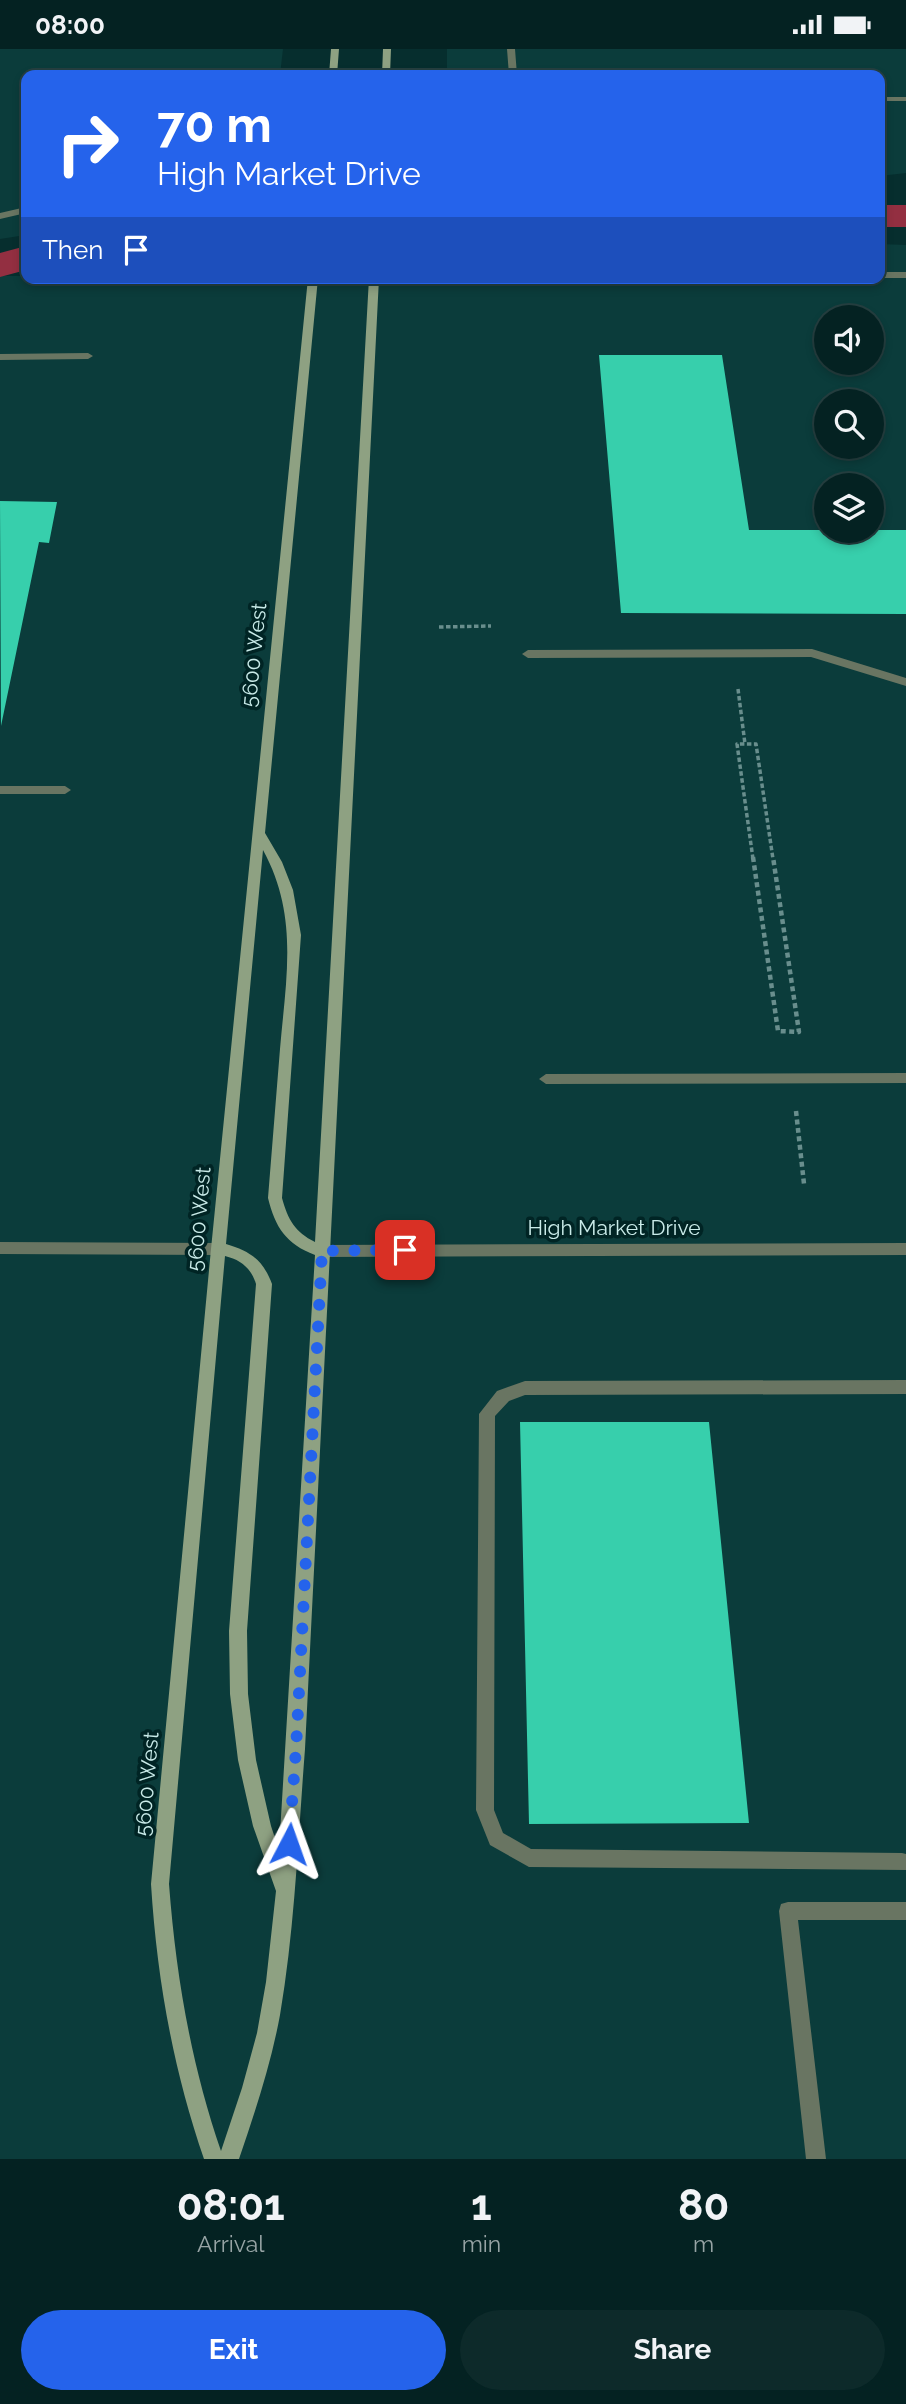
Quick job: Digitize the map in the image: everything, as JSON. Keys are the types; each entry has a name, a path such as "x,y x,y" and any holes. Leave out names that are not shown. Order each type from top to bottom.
{"main road":[{"path":"333,70 335,49"},
{"path":"386,70 387,49"},
{"name":"5600 West","path":"214,2159 192,2101 174,2018 164,1951 160,1884 218,1249 312,284"},
{"path":"229,2159 249,2099 269,2018 285,1892 296,1749 374,284"},
{"path":"259,834 275,858 287,885 295,918 295,952 275,1198 285,1228 299,1243 322,1251"},
{"path":"218,1249 236,1252 250,1259 260,1270 264,1284 238,1631 239,1694 247,1760 262,1826 285,1892"}],"street":[{"path":"511,49 513,70"},
{"path":"885,99 906,99"},
{"path":"0,216 21,211"},
{"path":"885,275 906,275"},
{"path":"0,357 88,356"},
{"path":"528,654 812,653 906,682"},
{"path":"0,790 65,790"},
{"path":"546,1079 906,1079"},
{"path":"0,1248 218,1249"},
{"name":"High Market Drive","path":"322,1251 906,1249"},
{"path":"902,1862 529,1858 496,1839 485,1810 487,1414 503,1396 525,1388 906,1387"},
{"path":"816,2159 788,1911 906,1911"}],"path":[{"path":"439,627 491,626"},
{"path":"736,677 745,744"},
{"path":"737,744 745,744 756,744 799,1032 778,1031 737,744"},
{"path":"795,1101 804,1184"}],"shaded area":[{"path":"0,49 283,49 281,70 21,70 21,236 0,239"},
{"path":"447,49 906,49 906,173 885,175 885,70 447,70"},
{"path":"885,244 906,245 906,2159 0,2159 0,276 21,276 21,284 885,284"}],"building":[{"path":"599,355 722,355 749,530 814,530 814,543 884,543 884,530 906,530 906,614 621,613"},
{"path":"0,501 57,502 49,543 39,542 1,726"},
{"path":"520,1422 709,1422 749,1823 529,1824"}],"waterway":[{"path":"885,216 906,216"},
{"path":"0,265 21,259"}],"route":[{"path":"289,1844 322,1251 405,1250"}]}
